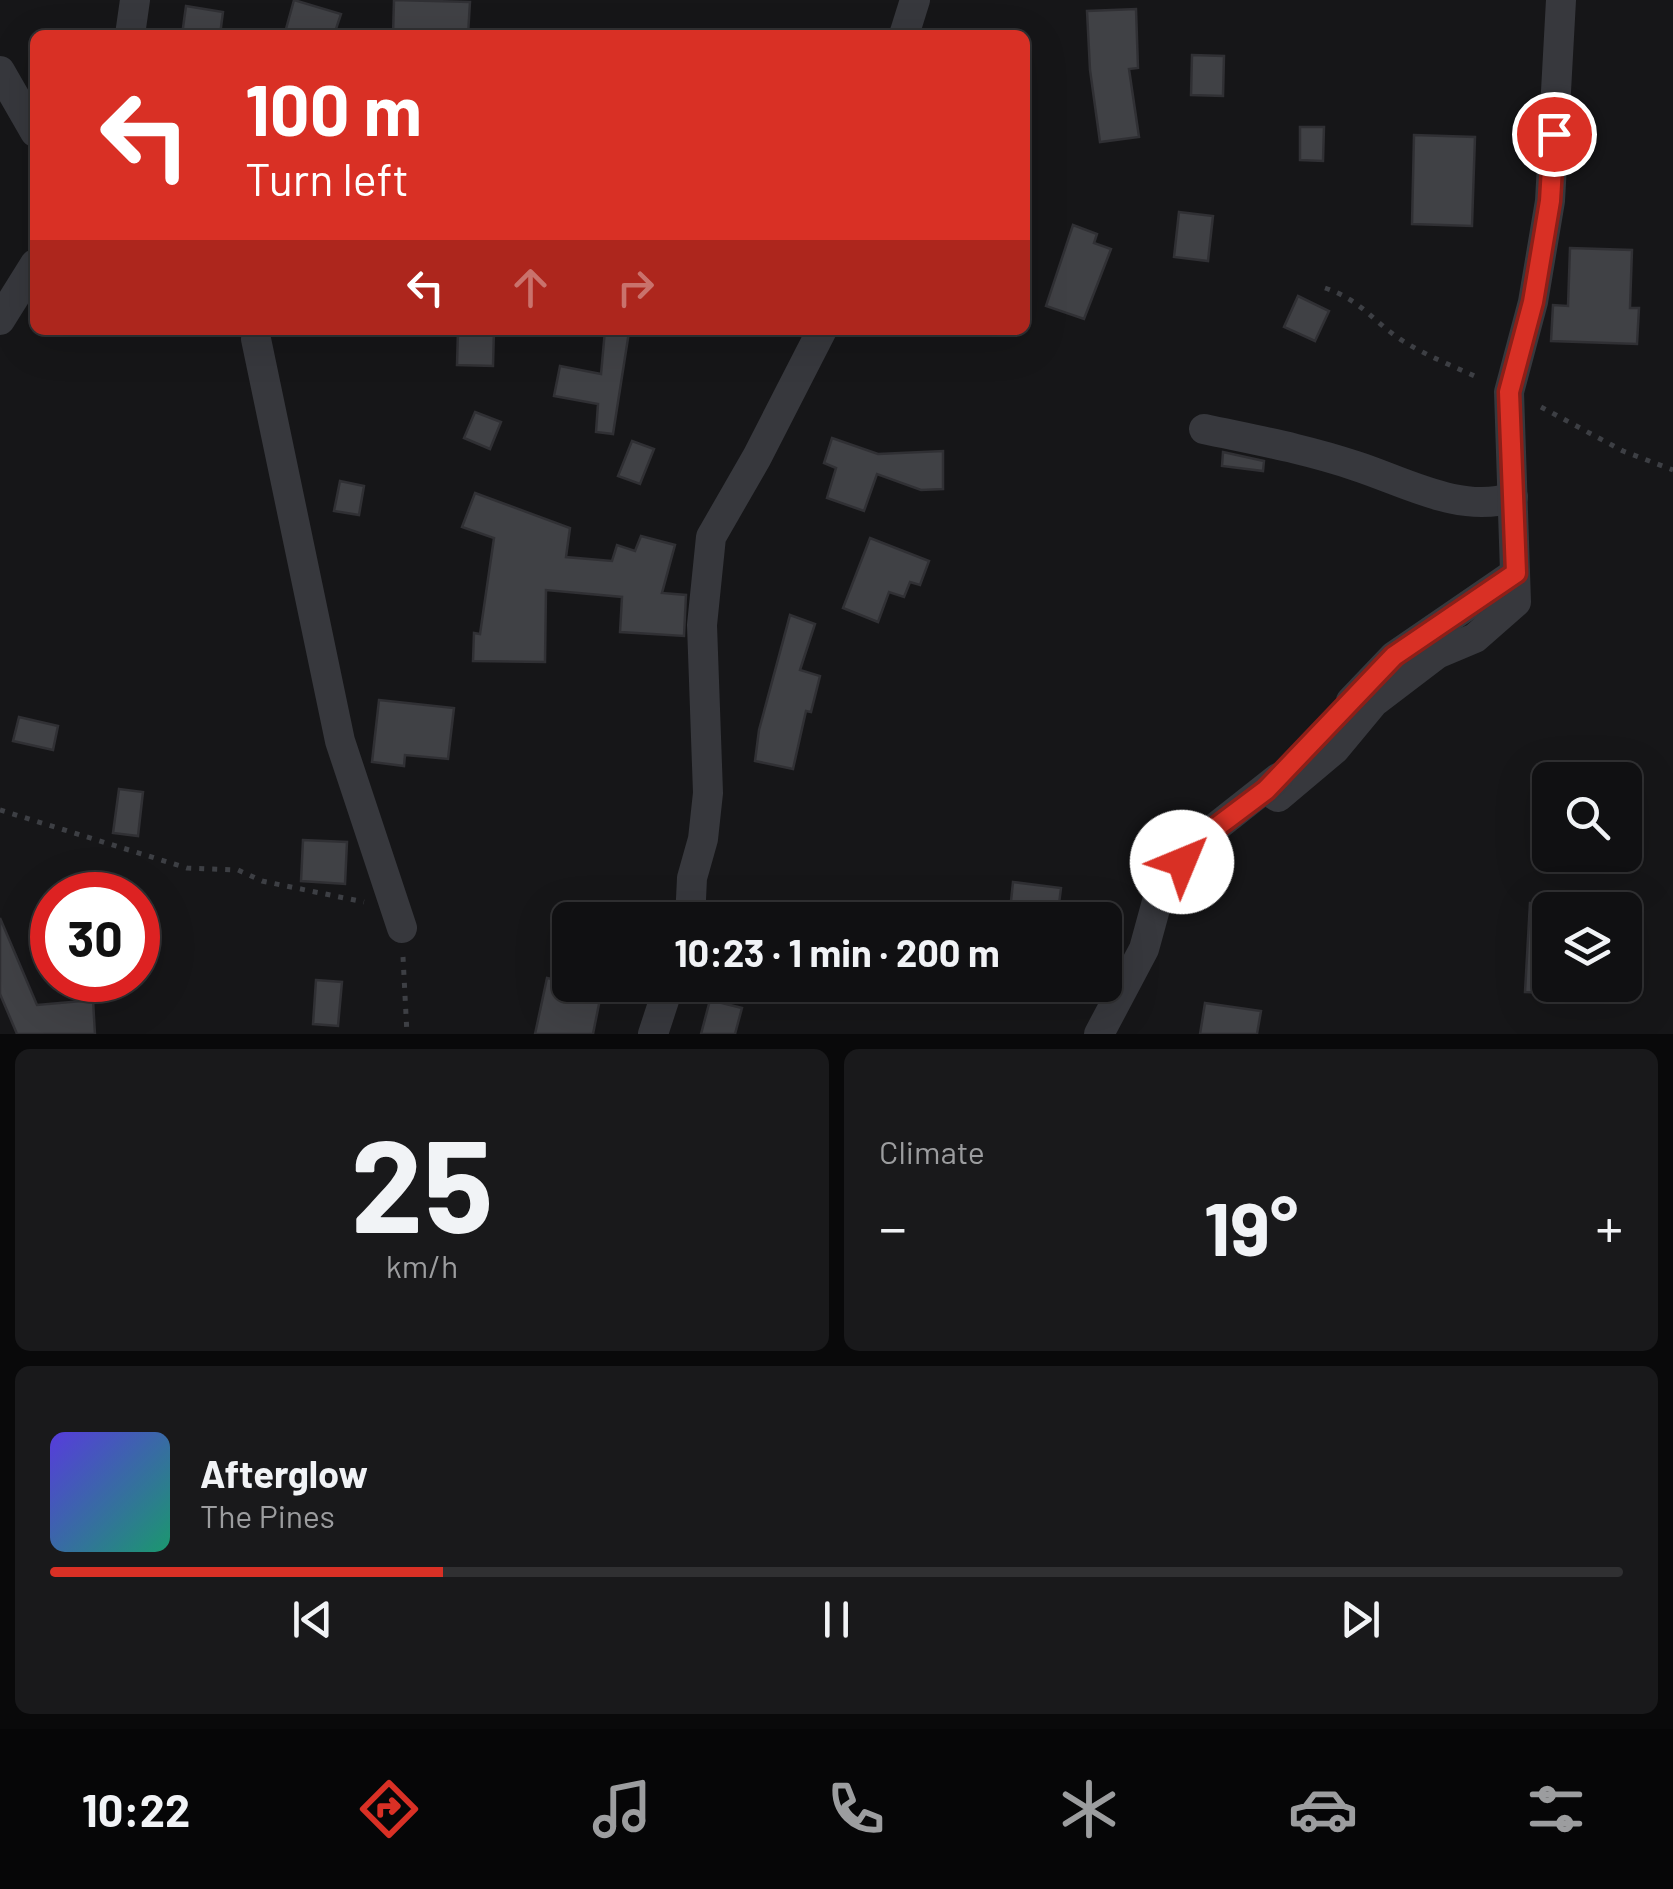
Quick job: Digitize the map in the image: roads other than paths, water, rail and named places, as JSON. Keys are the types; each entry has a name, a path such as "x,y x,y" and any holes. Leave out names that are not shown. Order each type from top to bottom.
{"street":[{"path":"131,30 135,0"},
{"path":"906,30 916,0"},
{"path":"1099,1034 1144,949 1162,887 1202,838 1266,790 1278,797 1335,748 1374,702 1437,654 1475,638 1516,602 1509,392 1533,302 1550,201 1561,0"},
{"path":"0,71 30,123"},
{"path":"0,320 30,272"},
{"path":"691,902 708,793 702,625 711,538 758,458 820,335"},
{"path":"256,339 340,741 402,928"},
{"path":"1204,429 1357,466 1421,492 1495,503 1512,496"},
{"path":"653,1034 663,1002"}]}
